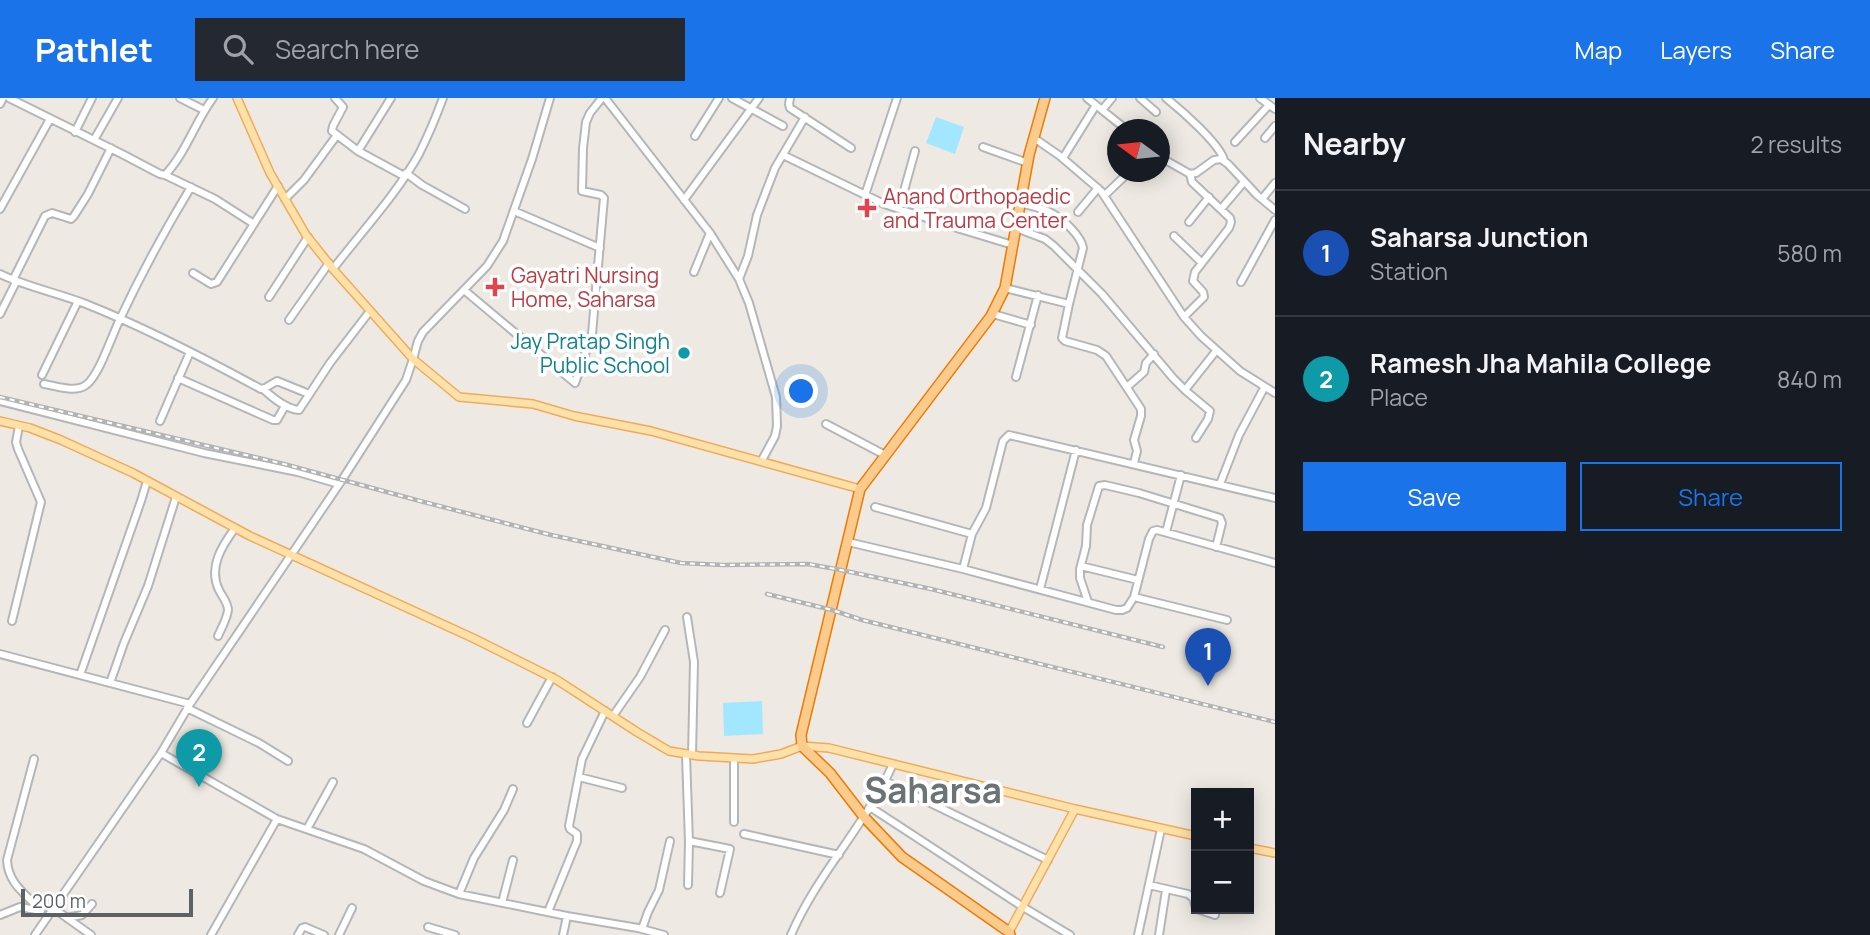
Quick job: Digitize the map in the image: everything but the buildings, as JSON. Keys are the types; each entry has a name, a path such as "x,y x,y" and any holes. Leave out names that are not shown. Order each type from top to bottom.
{"highway":[{"path":"1009,934 902,857 864,817 830,773 803,746 801,735 860,489 993,314 1005,288 1028,163 1045,98"}],"main road":[{"path":"237,98 270,173 308,237 413,359 459,397 533,404 574,416 651,431 860,489"},
{"path":"0,421 61,440 147,481 235,528 475,639 552,677 669,751 753,759 781,754 803,746 829,748 1191,835"},
{"path":"1009,934 1075,809"},
{"path":"1254,849 1275,853"}],"street":[{"path":"0,104 3,98"},
{"path":"9,98 191,187 254,224"},
{"path":"75,132 92,98"},
{"path":"94,140 118,98"},
{"path":"180,98 204,110"},
{"path":"165,175 179,157 213,98"},
{"path":"335,98 343,107 332,131 358,151 465,209"},
{"path":"358,151 391,98"},
{"path":"289,320 405,175 419,153 443,98"},
{"path":"35,935 161,753 188,706 340,485 406,380 423,332 487,266 503,241 550,98"},
{"path":"464,290 575,383 592,334 604,198 582,190 583,148 588,116 604,98 710,233 739,279 749,303 776,397 775,436 762,460"},
{"path":"695,136 719,98"},
{"path":"732,98 783,126"},
{"path":"684,200 758,98"},
{"path":"790,98 790,108 851,148"},
{"path":"865,195 897,98"},
{"path":"1087,98 1112,119"},
{"path":"1063,158 1099,108 1112,98"},
{"path":"1140,98 1156,112"},
{"path":"1235,142 1272,107 1260,98"},
{"path":"1170,99 1220,151 1224,160 1244,183 1275,211"},
{"path":"739,279 748,256 757,215 775,167 805,117"},
{"path":"0,209 50,119"},
{"path":"1265,138 1275,126"},
{"path":"285,199 304,180 337,135"},
{"path":"1034,138 1063,158 1105,195 1184,317 1216,351 1240,371 1275,393"},
{"path":"983,147 1028,163"},
{"path":"0,314 45,216 52,213 68,218 74,216 111,148"},
{"path":"899,209 915,151"},
{"path":"783,155 899,209 1013,245"},
{"path":"1170,163 1190,174 1196,173 1214,160 1224,160"},
{"path":"1184,317 1204,297 1193,278 1201,262 1231,224 1230,218 1191,180 1190,174"},
{"path":"1105,195 1119,182"},
{"path":"1221,209 1244,183"},
{"path":"1262,199 1275,183"},
{"path":"193,273 211,284 218,282 278,186"},
{"path":"44,384 77,389 89,383 163,234 191,187"},
{"path":"1078,212 1098,188"},
{"path":"1189,222 1209,197"},
{"path":"1020,203 1053,214 1080,239 1083,248 1062,336 1063,340 1102,354 1110,360 1142,411 1133,440 1137,451 1134,463"},
{"path":"514,211 600,247"},
{"path":"1241,282 1275,220"},
{"path":"1016,228 1047,240 1102,294 1185,390 1210,411 1196,438"},
{"path":"694,272 710,233"},
{"path":"1174,236 1201,262"},
{"path":"269,297 308,237"},
{"path":"0,274 120,318 263,389 295,411 299,410 370,311"},
{"path":"1005,288 1069,303"},
{"path":"1016,376 1038,295"},
{"path":"42,375 78,301"},
{"path":"993,314 1031,325"},
{"path":"1185,390 1216,351"},
{"path":"160,421 190,352"},
{"path":"1127,387 1144,373 1146,363 1154,354"},
{"path":"178,377 274,421 280,418 285,406"},
{"path":"263,389 277,381 309,394"},
{"path":"1220,484 1239,436 1264,387"},
{"path":"0,401 204,453 298,472 340,485"},
{"path":"826,424 885,455"},
{"path":"12,621 41,502 18,449 16,442 19,426"},
{"path":"962,569 972,534 986,508 1006,436 1012,435 1134,463 1275,498"},
{"path":"1040,590 1076,450"},
{"path":"1166,532 1181,475"},
{"path":"80,676 147,481"},
{"path":"1088,602 1080,578 1081,566 1087,541 1087,525 1099,486 1105,485 1174,503 1222,519 1216,547"},
{"path":"110,683 148,586 176,497"},
{"path":"875,507 972,534"},
{"path":"218,636 228,608 215,581 215,569 221,549 235,528"},
{"path":"848,542 1122,610 1133,597 1150,535 1157,530 1275,562"},
{"path":"1081,566 1138,580"},
{"path":"1133,597 1227,620"},
{"path":"687,617 694,662 689,755 688,885"},
{"path":"613,716 665,630"},
{"path":"0,654 188,706 288,761"},
{"path":"527,723 552,677"},
{"path":"548,912 577,841 576,834 569,826 585,750 605,711"},
{"path":"161,753 277,819 364,849 424,881 459,894 664,935"},
{"path":"734,758 734,822"},
{"path":"34,759 7,860 9,875 41,911"},
{"path":"791,935 804,907 864,817 893,764"},
{"path":"579,777 622,788"},
{"path":"885,781 1048,860"},
{"path":"307,829 334,782"},
{"path":"459,894 474,858 504,810 513,789"},
{"path":"870,807 1070,935"},
{"path":"211,935 277,819"},
{"path":"1138,935 1161,829"},
{"path":"744,834 839,855"},
{"path":"0,838 10,841"},
{"path":"642,929 659,890 670,841"},
{"path":"690,841 730,849 720,892"},
{"path":"502,903 513,860"},
{"path":"1149,885 1191,896"},
{"path":"1159,935 1166,890"},
{"path":"67,918 82,915 92,904"},
{"path":"0,915 15,907 51,911 67,918 90,935"},
{"path":"339,935 352,908"},
{"path":"563,935 567,916"},
{"path":"298,935 305,927 324,935"},
{"path":"428,927 455,935"}],"water":[{"path":"936,117 964,127 955,154 926,143"},
{"path":"762,701 763,734 724,736 723,703"}],"railway":[{"path":"0,397 284,464 551,535 681,563 808,564 931,589 1163,647"},
{"path":"767,594 1275,722"}],"place":[{"name":"Anand Orthopaedic and Trauma Center","path":"867,208"},
{"name":"Gayatri Nursing Home, Saharsa","path":"495,287"},
{"name":"Jay Pratap Singh Public School","path":"684,353"},
{"name":"Saharsa Junction","path":"1208,686"},
{"name":"Ramesh Jha Mahila College","path":"199,787"}],"district":[{"name":"Saharsa","path":"933,790"}]}
